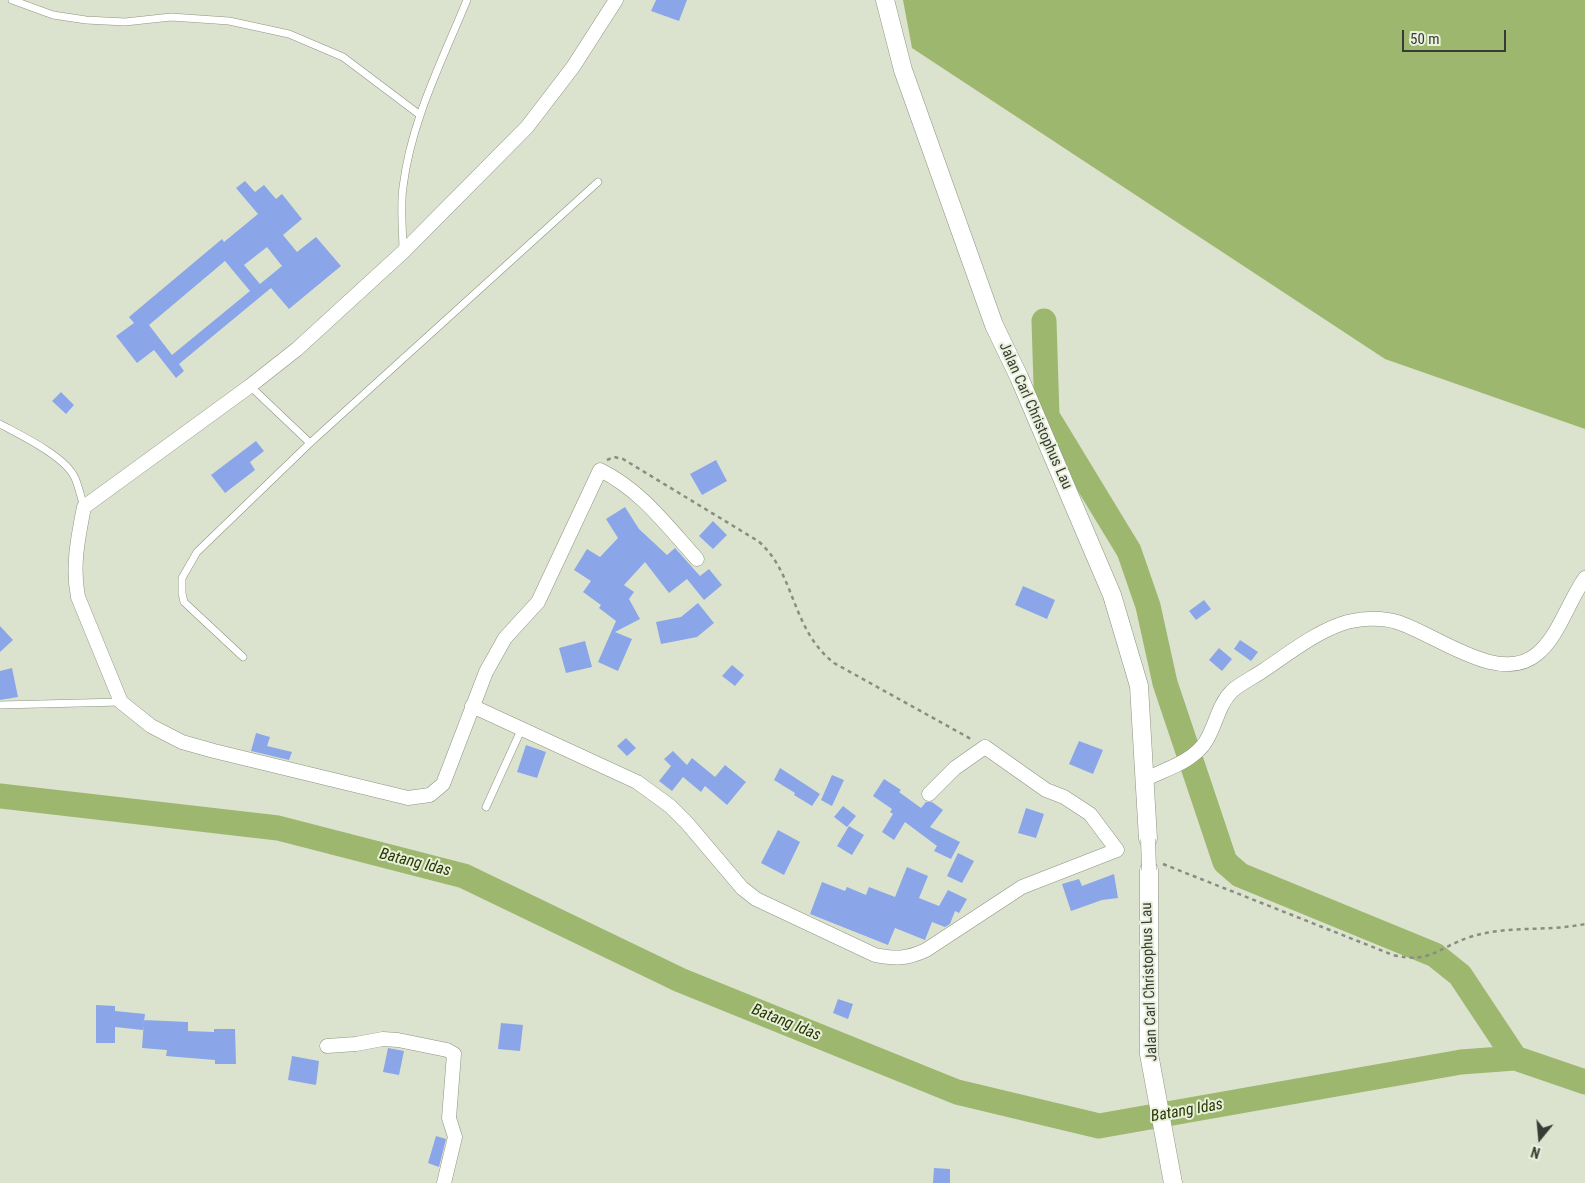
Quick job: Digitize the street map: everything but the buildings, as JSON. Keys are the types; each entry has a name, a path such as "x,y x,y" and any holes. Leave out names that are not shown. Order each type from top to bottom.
{"street":[{"path":"616,0 573,67 527,127 402,252 297,349 250,386 84,507 74,558 78,597 120,702 151,726 182,742 270,766 408,798 430,795 443,784 486,672 505,638 538,602 600,470 622,481 640,496 697,559"},
{"name":"Jalan Carl Christophus Lau","path":"885,0 903,70 994,325 1019,377 1112,595 1139,686 1146,779 1148,839"},
{"path":"1146,779 1191,756 1205,742 1221,706 1232,691 1320,634 1335,627 1369,619 1395,621 1418,629 1478,659 1497,665 1519,664 1536,656 1548,644 1574,594 1585,578"},
{"path":"472,706 637,782 652,792 687,823 729,874 756,899 875,956 895,960 912,957 926,950 1022,887 1117,850 1090,814 1064,797 1046,790 985,747 955,768 929,794"},
{"path":"1148,839 1154,866"},
{"name":"Jalan Carl Christophus Lau","path":"1154,866 1149,1054 1173,1183"},
{"path":"327,1046 356,1044 383,1039 398,1040 447,1050 454,1054 449,1118 455,1137 444,1183"}],"lane":[{"path":"12,0 53,15 86,20 125,22 171,16 229,20 289,34 343,57 420,115"},
{"path":"402,252 403,188 420,115 467,0"},
{"path":"243,657 184,602 182,578 197,552 310,443 598,182"},
{"path":"250,386 310,443"},
{"path":"0,424 24,436 70,469 75,478 84,507"},
{"path":"0,705 120,702"},
{"path":"486,807 522,728"}],"path":[{"path":"600,470 609,458 623,459 758,541 776,560 794,605 820,653 834,663 985,747"},
{"path":"1154,866 1213,882 1394,955 1409,959 1434,955 1457,942 1498,931 1585,924"}],"green space":[{"path":"903,0 1585,0 1585,429 1385,359 912,48"}],"waterway":[{"path":"1044,321 1047,416 1129,551 1148,606 1165,683 1225,862 1240,875 1435,955 1460,975 1515,1058"},
{"name":"Batang Idas","path":"0,796 278,828 464,876 680,980 957,1092 1099,1126 1461,1062 1515,1058 1585,1082"}]}
